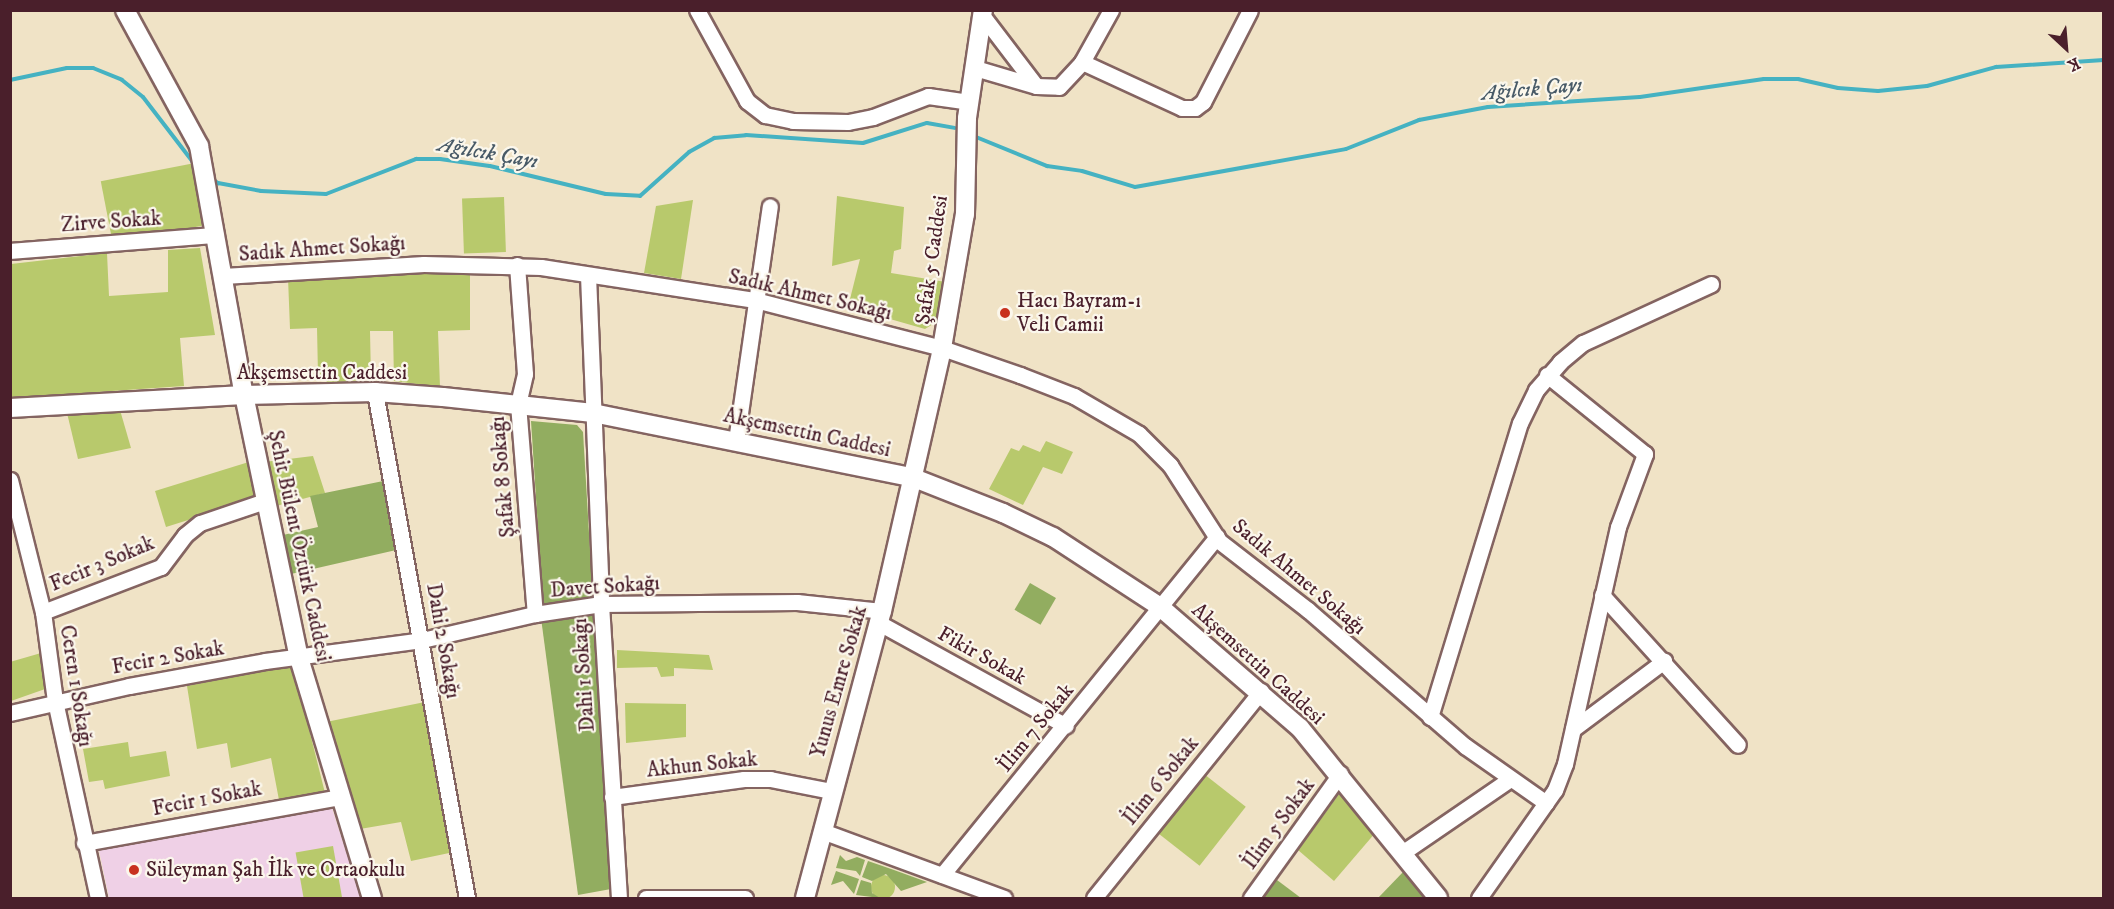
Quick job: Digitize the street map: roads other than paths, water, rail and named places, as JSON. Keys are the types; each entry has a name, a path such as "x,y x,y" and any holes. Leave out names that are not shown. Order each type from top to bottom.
{"street":[{"name":"Şehit Bülent Öztürk Caddesi","path":"125,10 190,124 202,156 207,196 244,395 299,658 339,797 372,898"},
{"path":"697,10 747,101 765,115 793,121 848,122 873,117 928,96 969,102"},
{"path":"975,68 1036,86 1059,87 1082,62 1111,10"},
{"path":"1082,62 1182,108 1195,108 1203,102 1250,10"},
{"path":"983,13 1036,86"},
{"name":"Şafak 5 Caddesi","path":"914,478 942,348 965,214 969,102 983,13"},
{"path":"736,441 770,206"},
{"name":"Zirve Sokak","path":"10,251 215,235"},
{"name":"Sadık Ahmet Sokağı","path":"223,276 424,264 517,265 588,274 755,300 942,348 1074,396 1139,434 1170,465 1217,537 1308,610 1430,717 1510,779 1546,803"},
{"name":"Şafak 8 Sokağı","path":"517,265 525,374 518,404 535,614"},
{"name":"Dahi 1 Sokağı","path":"588,274 601,604 619,898"},
{"path":"1430,717 1520,423 1547,375 1571,352 1596,336 1711,284"},
{"path":"1479,898 1546,803 1565,764 1618,527 1646,454 1547,375"},
{"name":"Akşemsettin Caddesi","path":"10,408 244,395 375,392 593,413 914,478 1003,513 1053,537 1159,606 1260,691 1340,774 1438,898"},
{"name":"Dahi 2 Sokağı","path":"375,392 422,640 466,898"},
{"name":"Yunus Emre Sokak","path":"805,898 832,791 881,617 914,478"},
{"name":"Ceren 1 Sokağı","path":"10,480 43,612 55,701 84,843 98,898"},
{"name":"Fecir 3 Sokak","path":"43,612 161,567 185,535 200,523 265,501"},
{"name":"İlim 7 Sokak","path":"942,874 1217,537"},
{"path":"1602,595 1738,745"},
{"name":"Davet Sokağı","path":"299,658 422,640 535,614 601,604 797,602 881,617"},
{"name":"Fikir Sokak","path":"881,617 1065,726"},
{"name":"Fecir 2 Sokak","path":"10,714 55,701 265,661 299,658"},
{"path":"1573,729 1664,661"},
{"name":"İlim 6 Sokak","path":"1094,898 1260,691"},
{"name":"İlim 5 Sokak","path":"1251,898 1340,774"},
{"name":"Akhun Sokak","path":"612,796 744,779 796,782 832,791"},
{"path":"1402,853 1510,779"},
{"name":"Fecir 1 Sokak","path":"84,843 339,797"},
{"path":"822,831 1004,898"},
{"path":"646,898 745,898"}],"waterway":[{"name":"Ağılcık Çayı","path":"976,137 1047,166 1082,171 1135,187 1346,149 1419,120 1488,107 1640,97 1764,79 1798,79 1838,88 1878,91 1927,86 1996,67 2104,60"},
{"name":"Ağılcık Çayı","path":"10,80 67,68 93,68 122,80 143,97 196,166"},
{"name":"Ağılcık Çayı","path":"211,178 218,183 261,191 326,194 416,159 440,159 490,166 606,194 640,196 689,152 714,138 746,135 863,143 927,123 955,128"}],"place":[{"name":"Hacı Bayram-ı Veli Camii","path":"1005,313"},
{"name":"Süleyman Şah İlk ve Ortaokulu","path":"134,870"}]}
